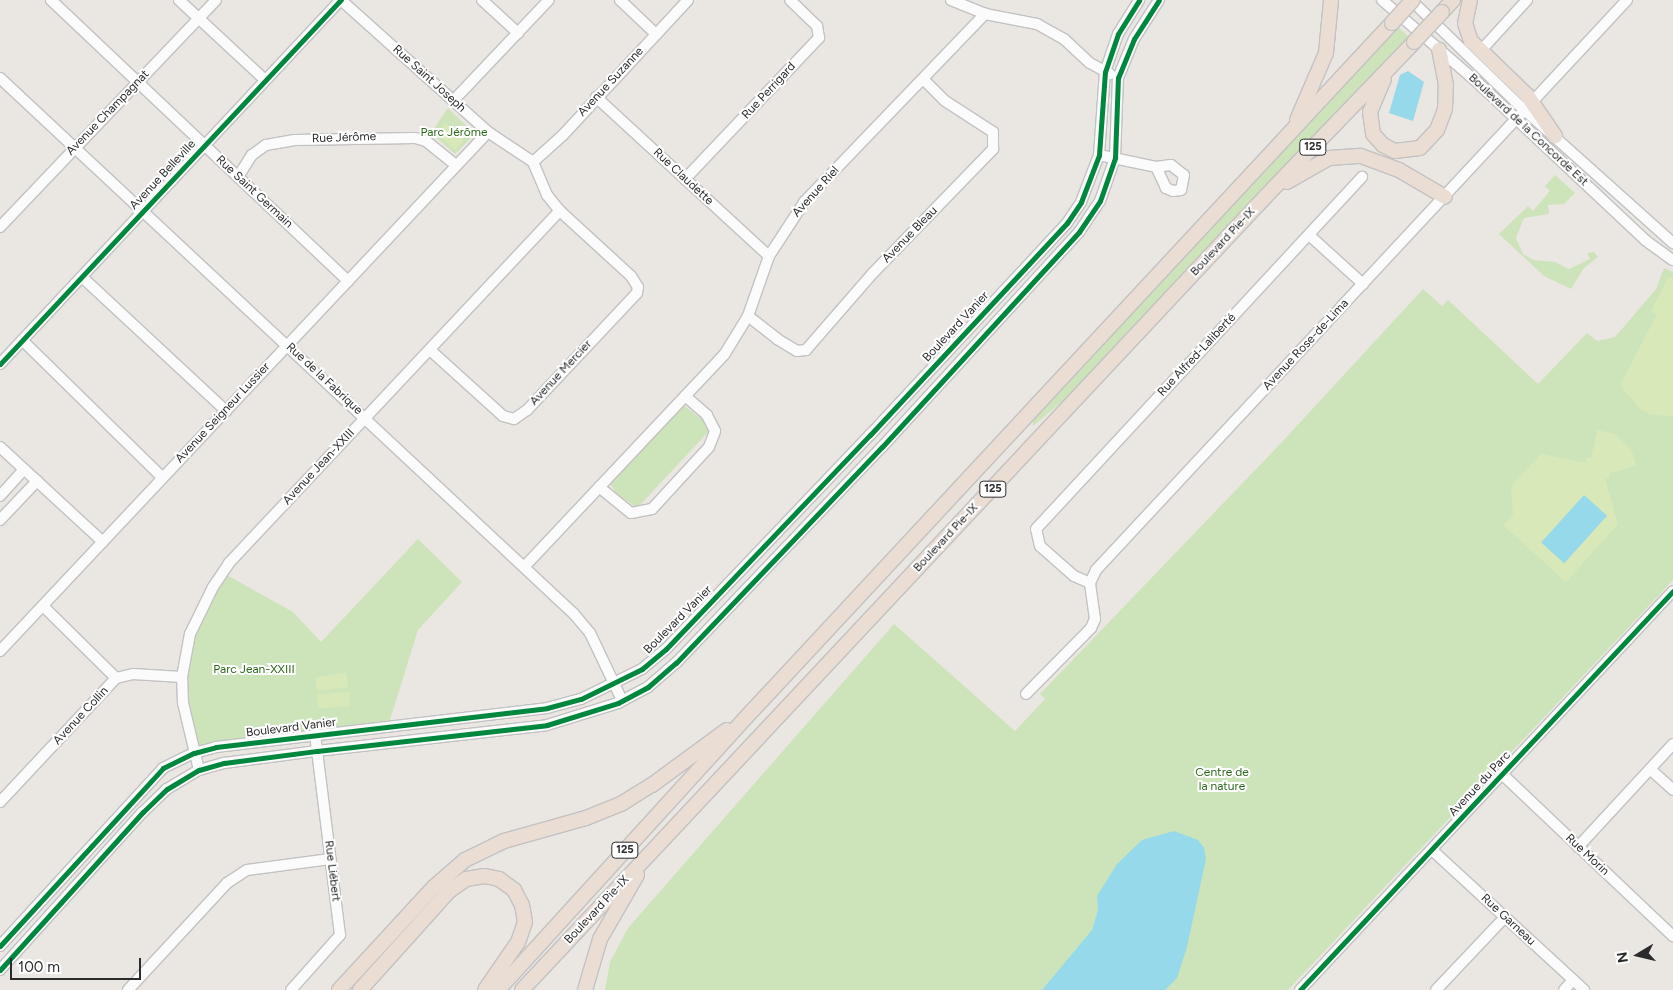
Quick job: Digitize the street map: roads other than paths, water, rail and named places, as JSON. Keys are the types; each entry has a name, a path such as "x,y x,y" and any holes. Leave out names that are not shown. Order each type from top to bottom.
{"highway":[{"path":"1290,134 1324,61 1330,30 1331,0"},
{"name":"Boulevard Pie-IX","path":"498,990 752,711 1290,134 1412,0"},
{"name":"Boulevard Pie-IX","path":"522,990 1266,196 1453,0"},
{"path":"1470,0 1466,24 1471,41 1555,136"},
{"path":"1388,70 1371,106 1371,127 1386,147 1398,151 1415,150 1431,138 1444,113 1446,87 1438,50"},
{"path":"1266,196 1315,164 1352,155 1388,165 1445,197"},
{"path":"339,990 434,887 465,860 504,841 586,818 621,804 652,785 752,711"},
{"path":"585,990 600,938 652,851"},
{"path":"360,990 444,896 463,881 481,876 496,878 512,888 521,902 525,919 520,938 485,990"}],"street":[{"name":"Rue Saint Germain","path":"51,0 348,281"},
{"path":"179,0 265,80"},
{"name":"Avenue Champagnat","path":"0,227 216,0"},
{"name":"Avenue Belleville","path":"0,364 341,0"},
{"name":"Rue Saint Joseph","path":"341,0 488,132 532,162"},
{"path":"482,0 518,33"},
{"path":"453,101 549,0"},
{"path":"620,0 656,34"},
{"name":"Avenue Suzanne","path":"532,162 563,135 596,97 688,0"},
{"name":"Rue Perrigard","path":"685,179 819,38 816,26 790,0"},
{"path":"951,0 985,14 1036,24 1064,39 1105,72 1118,78"},
{"name":"Boulevard Vanier","path":"0,946 163,768 194,753 216,747 315,734 547,708 581,699 642,669 666,649 1067,223 1081,202 1099,155 1105,72 1118,34 1139,0"},
{"path":"0,970 143,812 167,789 199,770 224,763 547,725 622,700 648,687 676,663 882,447 1079,232 1100,201 1115,158 1118,78 1134,39 1159,0"},
{"name":"Boulevard de la Concorde Est","path":"1382,0 1516,119 1645,240 1673,260"},
{"name":"Boulevard de la Concorde Est","path":"1412,0 1528,105"},
{"path":"1486,45 1527,0"},
{"name":"Avenue Rose-de-Lima","path":"1090,583 1096,570 1627,0"},
{"name":"Avenue Riel","path":"524,567 724,355 748,316 769,256 805,201 924,80 985,14"},
{"name":"Rue de la Fabrique","path":"1,80 76,146 524,567 590,632 622,700"},
{"name":"Avenue Bleau","path":"748,316 777,340 797,351 806,350 873,273 993,149 993,132 945,100 924,80"},
{"name":"Rue Claudette","path":"596,97 769,256"},
{"name":"Avenue Seigneur Lussier","path":"0,651 488,132"},
{"name":"Boulevard de la Concorde Est","path":"1555,136 1673,243"},
{"name":"Rue Jérôme","path":"238,177 252,155 266,145 294,140 414,138 426,141 456,165"},
{"path":"1099,155 1156,167"},
{"path":"532,162 547,195 560,211"},
{"name":"Rue Alfred-Laliberté","path":"1090,583 1074,576 1040,546 1035,534 1039,524 1362,177"},
{"name":"Avenue Mercier","path":"430,350 503,416 514,419 527,410 637,293 638,286 631,276 560,211"},
{"name":"Avenue Jean-XXIII","path":"199,770 183,703 182,677 190,634 224,571 560,211"},
{"path":"1309,235 1363,284"},
{"path":"82,277 226,411"},
{"path":"22,340 163,478"},
{"path":"599,488 631,513 652,509 709,447 715,431 707,415 685,396"},
{"path":"0,447 102,542"},
{"path":"0,496 24,470"},
{"path":"0,520 37,481"},
{"path":"1026,694 1091,628 1095,619 1090,583"},
{"name":"Avenue du Parc","path":"1300,990 1673,590"},
{"path":"43,606 116,678"},
{"name":"Avenue Collin","path":"0,802 116,678 133,674 182,677"},
{"name":"Rue Liébert","path":"291,990 340,935 315,734"},
{"path":"1578,847 1673,744"},
{"path":"1650,769 1673,790"},
{"name":"Rue Morin","path":"1502,774 1673,936"},
{"name":"Rue Garneau","path":"1432,850 1584,990"},
{"path":"128,990 227,883 247,870 330,859"},
{"path":"1436,990 1505,917"},
{"path":"1564,990 1573,980"}],"water":[{"path":"1408,71 1424,82 1413,121 1389,113 1400,75"},
{"path":"1584,495 1607,516 1564,563 1541,543"},
{"path":"1174,831 1198,840 1204,848 1206,859 1187,947 1177,978 1165,990 1042,990 1092,930 1098,910 1097,896 1117,864 1142,840"}],"park label":[{"name":"Parc Jérôme","path":"454,133"},
{"name":"Parc Jean-XXIII","path":"254,670"},
{"name":"Centre de la nature","path":"1222,780"}]}
